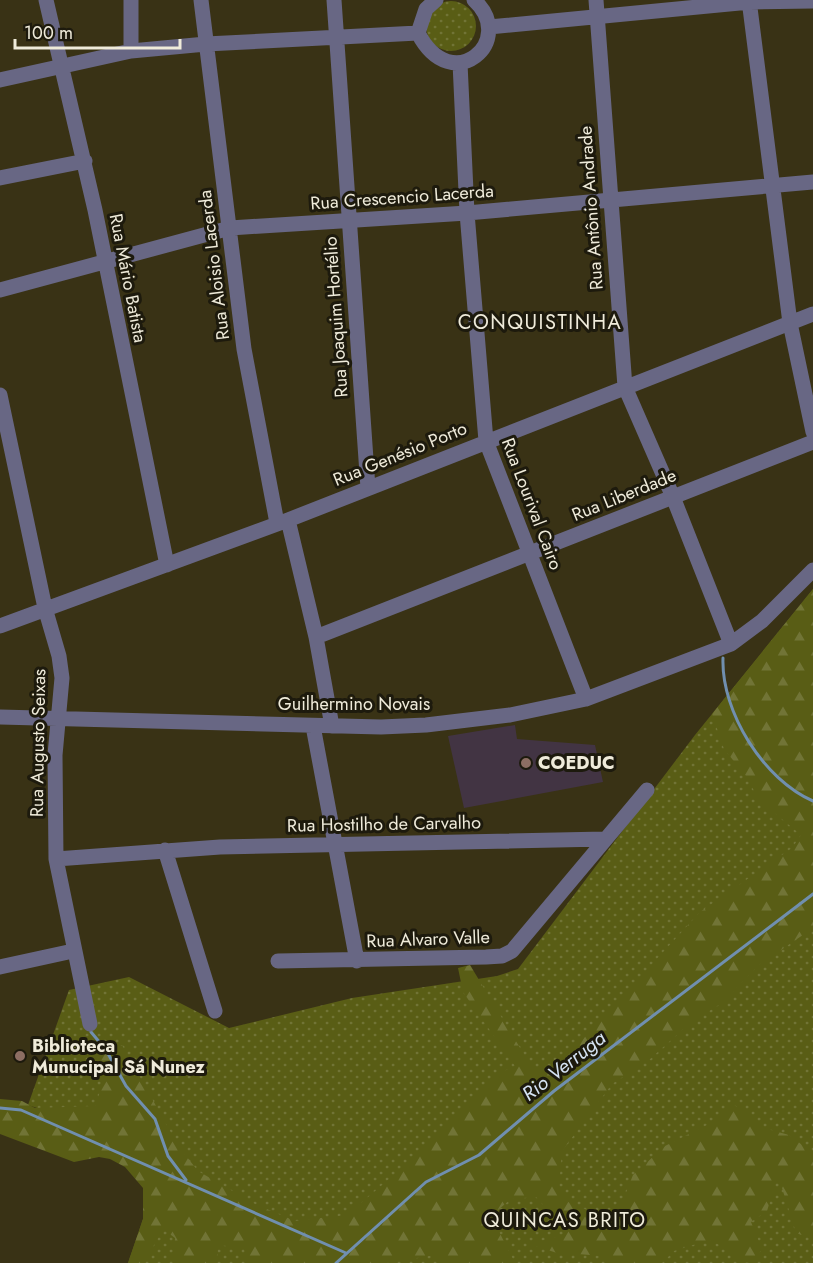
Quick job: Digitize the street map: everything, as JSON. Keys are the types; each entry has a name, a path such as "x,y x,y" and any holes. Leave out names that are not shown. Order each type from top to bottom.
{"street":[{"name":"Rua Mário Batista","path":"46,0 60,66 85,161 167,565"},
{"path":"131,0 131,51"},
{"name":"Rua Aloisio Lacerda","path":"201,0 244,349 283,521 316,637 332,726"},
{"name":"Rua Joaquim Hortélio","path":"334,0 368,488"},
{"path":"436,0 426,9 418,33 431,55 444,62 460,63 470,60 481,51 488,40 487,16 474,0"},
{"path":"489,27 597,8 750,1 813,1"},
{"path":"750,1 771,185 790,323 813,432"},
{"name":"Rua Antônio Andrade","path":"597,8 625,387 673,497 731,644"},
{"path":"0,80 131,51 206,44 418,33"},
{"name":"Rua Lourival Cairo","path":"460,63 467,213 486,441 586,699"},
{"path":"0,178 85,161"},
{"name":"Rua Crescencio Lacerda","path":"0,291 230,228 467,213 813,182"},
{"name":"Rua Genésio Porto","path":"0,626 283,521 813,314"},
{"name":"Rua Augusto Seixas","path":"0,395 45,608 59,656 62,678 55,755 56,859 73,951 90,1024"},
{"name":"Rua Liberdade","path":"316,637 813,442"},
{"name":"Guilhermino Novais","path":"0,717 332,726 426,725 510,714 586,699 731,644 762,621 813,570"},
{"path":"313,726 333,844 357,961"},
{"name":"Rua Alvaro Valle","path":"278,961 357,961 508,954 564,894 604,839 647,790"},
{"name":"Rua Hostilho de Carvalho","path":"56,859 165,850 604,839"},
{"path":"165,850 215,1011"},
{"path":"0,967 73,951"}],"shaded area":[{"name":"COEDUC","path":"515,725 517,739 595,745 603,782 464,808 448,736"}],"green space":[{"path":"451,1 469,8 476,26 469,44 451,51 433,44 426,26 433,8"},
{"path":"813,589 813,1263 128,1263 143,1219 143,1143 28,1105 69,990 129,977 229,1028 352,998 497,976 518,969 695,735"},
{"path":"813,589 813,928 759,965 722,1003 690,1023 649,1060 612,1084 562,1151 559,1187 568,1202 597,1214 621,1205 633,1175 665,1146 709,1124 733,1104 764,1128 789,1135 813,1153 813,1239 796,1233 778,1175 767,1211 751,1222 762,1249 753,1263 739,1262 726,1248 709,1240 674,1251 662,1263 606,1263 602,1256 554,1252 529,1244 564,1235 557,1220 536,1197 511,1199 491,1216 515,1263 442,1263 435,1255 387,1263 247,1263 244,1248 218,1245 217,1263 174,1263 175,1238 163,1229 144,1263 128,1263 143,1219 143,1188 125,1167 110,1159 99,1157 74,1162 0,1134 0,1099 22,1101 35,1108 95,1106 103,1083 94,1060 122,1045 179,1147 198,1171 255,1204 295,1221 347,1215 416,1156 502,1072 515,1066 463,992 458,968 470,965 534,1071 560,1064 700,912 792,848 801,835 759,800 746,776 724,749 712,714"}],"waterway":[{"path":"723,658 724,679 729,700 749,742 762,761 778,777 795,791 813,801"},
{"name":"Rio Verruga","path":"336,1263 426,1182 479,1155 554,1091 813,894"},
{"path":"91,1032 106,1050 126,1086 155,1119 168,1156 186,1180"},
{"path":"0,1108 21,1110 346,1253"}],"place":[{"name":"COEDUC","path":"526,763"},
{"name":"Biblioteca Munucipal Sá Nunez","path":"20,1056"}],"district":[{"name":"CONQUISTINHA","path":"540,322"},
{"name":"QUINCAS BRITO","path":"565,1220"}]}
